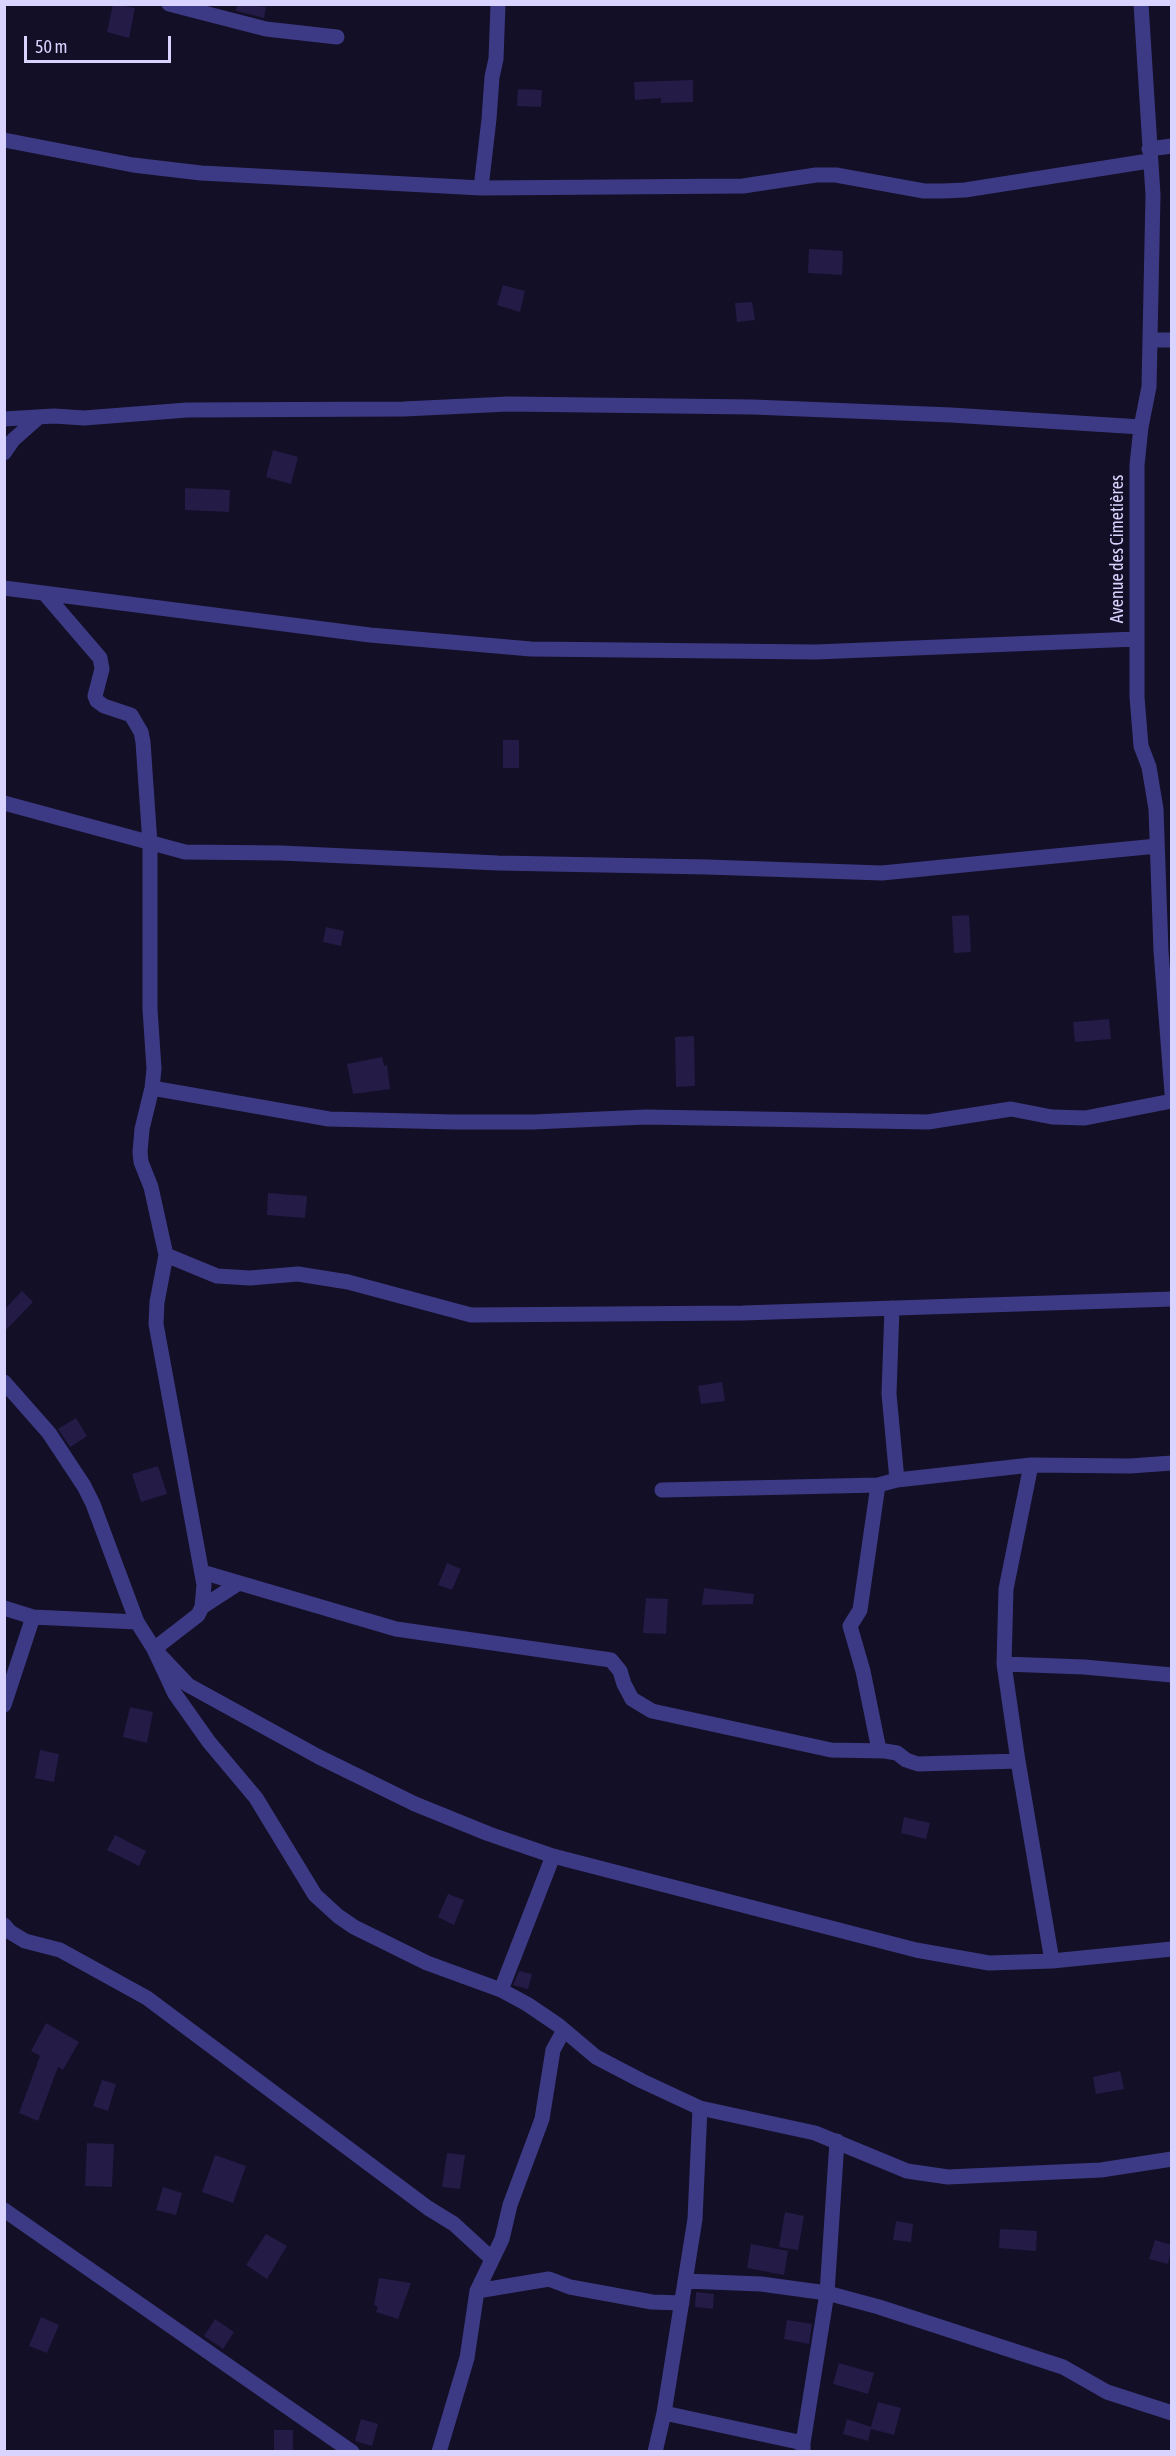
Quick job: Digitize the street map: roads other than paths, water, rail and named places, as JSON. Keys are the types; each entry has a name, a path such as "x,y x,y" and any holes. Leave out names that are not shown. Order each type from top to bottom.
{"street":[{"path":"169,4 266,29 337,37"},
{"path":"481,188 492,76 496,59 498,4"},
{"name":"Avenue des Cimetières","path":"1141,4 1153,195 1149,387 1141,427 1137,465 1136,639 1141,746 1149,767 1156,809 1161,951 1172,1093"},
{"path":"4,140 133,165 183,171 481,188 743,186 816,175 836,175 924,191 965,190 1149,155 1172,146"},
{"path":"1150,340 1172,340"},
{"path":"4,419 84,418 187,410 404,409 508,404 753,407 951,415 1141,427"},
{"path":"4,453 13,440 39,417"},
{"path":"4,588 370,635 531,650 816,652 1136,639"},
{"path":"45,594 102,663 97,701 104,706 131,715 141,732 150,844 153,1088 142,1129 141,1162 151,1187 166,1255 157,1302 156,1324 204,1585 202,1607 198,1615 154,1649"},
{"path":"4,803 186,852 281,853 498,863 882,873 1157,846"},
{"path":"1156,809 1172,810"},
{"path":"153,1088 329,1119 454,1122 533,1122 646,1117 928,1122 1011,1108 1052,1117 1085,1119 1172,1101"},
{"path":"166,1255 217,1276 250,1278 298,1274 348,1282 471,1315 743,1313 1172,1299"},
{"path":"892,1308 889,1394 897,1480"},
{"path":"4,1382 49,1432 84,1486 93,1504 137,1622 154,1649 175,1695 209,1742 255,1798 315,1895 354,1928 427,1964 501,1990 527,2004 597,2057 642,2082 700,2108 815,2133 907,2171 948,2177 1101,2170 1172,2159"},
{"path":"662,1490 878,1485 897,1480 1031,1465 1130,1466 1172,1463"},
{"path":"1031,1465 1006,1589 1004,1664 1052,1961"},
{"path":"878,1485 860,1610 850,1626 863,1671 879,1750"},
{"path":"202,1572 396,1629 611,1660 620,1671 632,1699 652,1711 831,1750 879,1750 897,1753 906,1760 918,1764 1018,1761"},
{"path":"202,1607 239,1583"},
{"path":"4,1608 33,1617 137,1622"},
{"path":"4,1705 33,1617"},
{"path":"154,1649 188,1685 319,1757 415,1804 489,1834 553,1856 916,1950 989,1963 1052,1961 1172,1949"},
{"path":"1004,1664 1172,1674"},
{"path":"501,1990 553,1856"},
{"path":"4,1925 10,1932 25,1941 60,1950 147,1998 428,2208 454,2224 491,2258"},
{"path":"439,2451 467,2358 477,2291 502,2239 510,2205 542,2119 553,2050 564,2030"},
{"path":"655,2451 664,2413 695,2219 700,2108"},
{"path":"664,2413 803,2447 827,2294 837,2141"},
{"path":"4,2210 352,2451"},
{"path":"477,2291 549,2279 570,2287 651,2302 682,2303"},
{"path":"685,2281 761,2284 827,2294 879,2307 1063,2367 1107,2392 1172,2413"}]}
